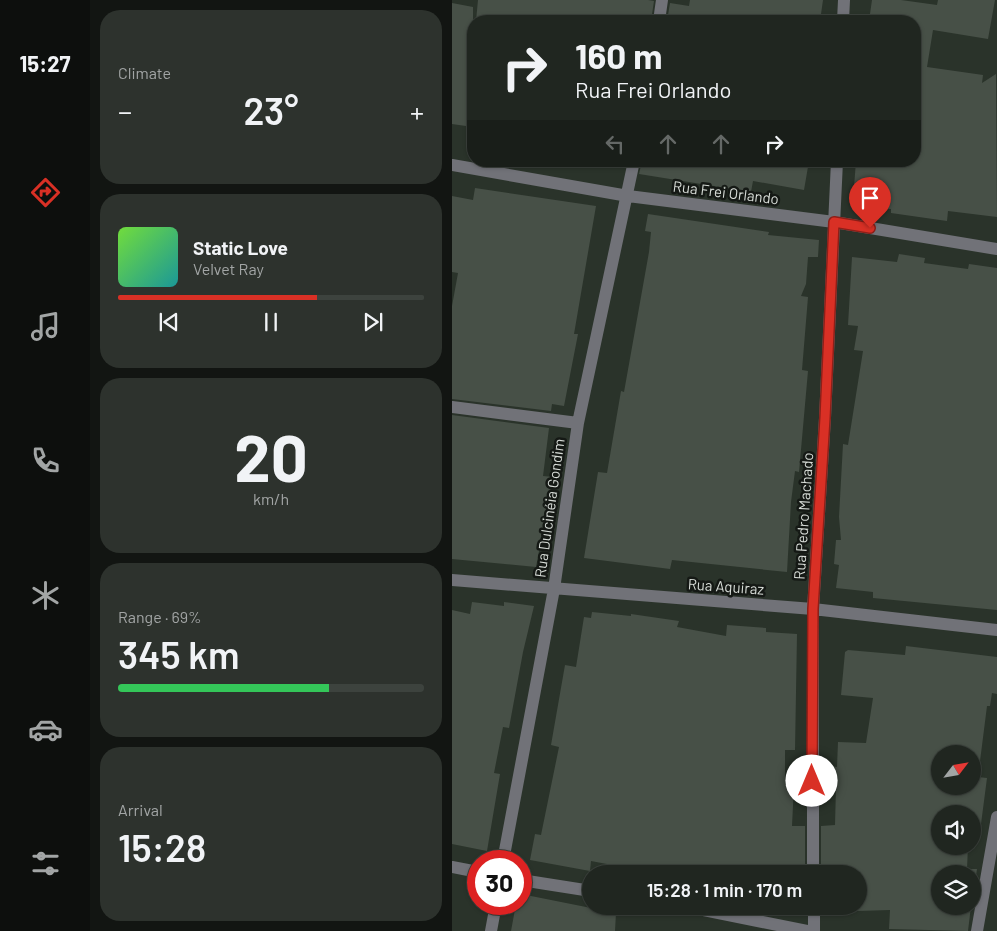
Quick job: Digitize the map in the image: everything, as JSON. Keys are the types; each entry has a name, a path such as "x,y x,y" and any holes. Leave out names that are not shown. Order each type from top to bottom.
{"street":[{"path":"660,15 662,0"},
{"path":"843,15 844,0"},
{"name":"Rua Frei Orlando","path":"452,166 628,196 834,222 996,249"},
{"name":"Rua Dulcinéia Gondim","path":"504,850 554,589 578,423 633,167"},
{"name":"Rua Pedro Machado","path":"814,865 813,609 825,418 837,167"},
{"path":"452,407 578,423"},
{"name":"Rua Aquiraz","path":"452,580 813,609 996,630"},
{"path":"978,931 996,817"},
{"path":"452,867 467,870"},
{"path":"532,882 582,890"},
{"path":"491,931 494,915"},
{"path":"728,915 807,931"},
{"path":"814,915 814,931"}],"building":[{"path":"478,0 654,1 652,15 477,15"},
{"path":"690,0 823,0 821,15 668,15 670,3 689,6"},
{"path":"872,0 901,0 937,5 938,0 995,0 988,39 933,30 927,67 983,75 982,83 996,74 997,217 948,211 947,221 891,213 891,209 871,208 872,202 860,201 862,187 854,187 856,167 921,167 921,15 870,15"},
{"path":"452,3 473,7 473,15 467,15 467,126 452,124"},
{"path":"641,167 808,167 804,190 753,181 751,192 639,174"},
{"path":"475,188 596,206 574,334 578,334 564,406 552,404 551,411 452,399 452,306 458,273 452,272 452,196 473,200"},
{"path":"648,214 769,232 768,235 819,240 818,257 808,257 806,284 801,296 808,297 802,370 808,371 799,472 795,471 791,502 787,572 672,560 670,569 584,558 598,472 607,473 621,391 624,392 649,252 651,232 645,231"},
{"path":"899,254 925,258 924,263 968,269 969,264 997,268 997,610 873,598 873,592 836,588 839,565 834,564 836,540 841,540 839,517 843,444 848,445 863,351 854,350 858,326 848,325 852,257 897,262"},
{"path":"452,415 549,428 543,476 553,477 536,567 452,559"},
{"path":"472,602 504,606 504,602 534,606 523,652 509,728 503,727 494,773 500,774 487,850 452,844 452,610 470,614"},
{"path":"592,612 631,616 631,614 679,621 677,627 726,636 727,625 766,628 766,632 797,634 795,750 785,750 785,785 794,785 792,826 805,826 805,865 612,865 591,861 591,865 582,865 582,870 532,860 535,834 541,835 559,747 551,745 565,665 576,667 584,617 591,618"},
{"path":"906,646 997,657 997,694 992,693 990,706 987,706 981,753 981,745 931,745 931,795 981,795 981,777 987,778 981,824 981,805 931,805 931,855 968,855 967,865 931,865 931,915 970,915 968,931 889,929 890,910 867,911 867,865 821,865 821,826 835,825 836,787 828,787 829,766 837,767 838,742 866,743 873,698 841,695 845,652 848,650 905,655"},
{"path":"532,896 582,906 582,915 616,915 615,931 511,931 514,915 532,915"}],"route":[{"path":"812,781 813,609 825,418 834,222 870,228"}]}
